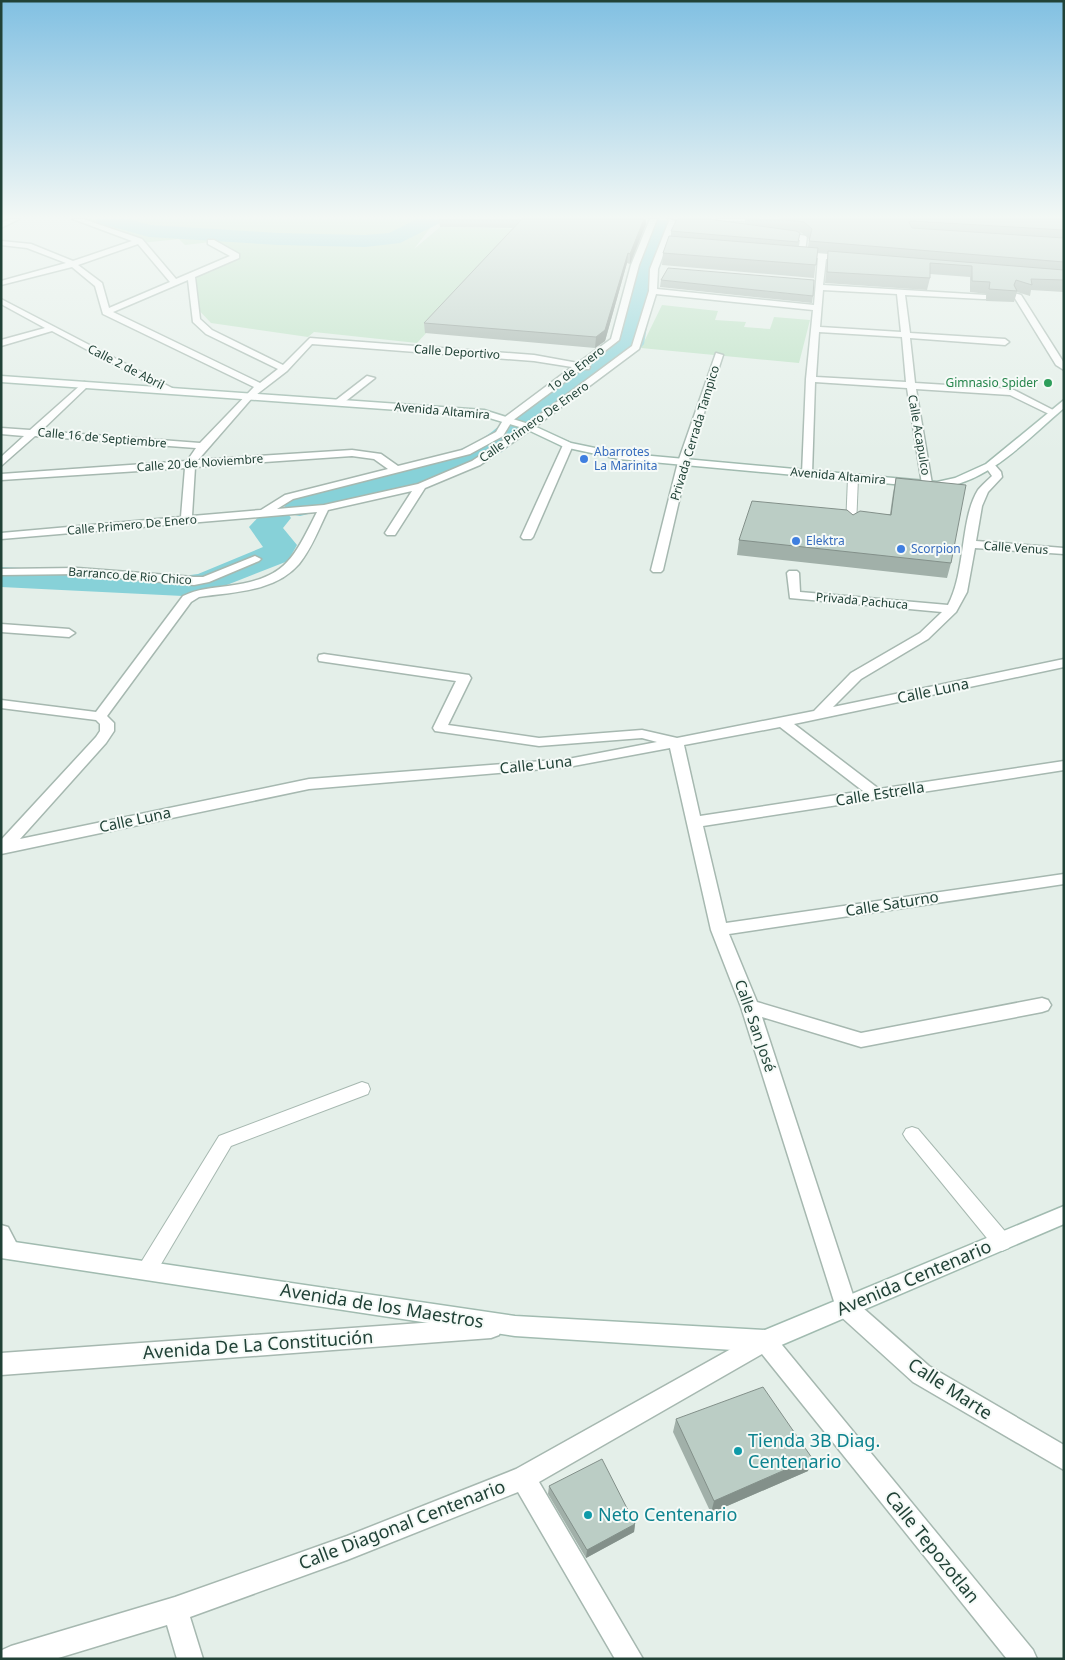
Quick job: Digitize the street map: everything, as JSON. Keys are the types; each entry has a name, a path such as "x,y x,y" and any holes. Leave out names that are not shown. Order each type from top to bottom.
{"street":[{"path":"103,296 106,312"},
{"path":"106,312 143,296"},
{"path":"186,520 190,464 203,446 249,396 259,386 284,369 209,332 196,320 193,296"},
{"name":"1o de Enero","path":"508,419 583,366 615,340 627,296"},
{"name":"Calle Primero De Enero","path":"1,536 324,508 421,486 476,463 529,427 636,347 651,296"},
{"path":"706,296 817,308"},
{"path":"807,474 814,329 819,296"},
{"name":"Calle Acapulco","path":"901,296 911,386 928,484"},
{"path":"974,296 983,297"},
{"path":"1018,296 1060,366 1064,367"},
{"name":"Calle 2 de Abril","path":"1,301 50,329 171,391"},
{"path":"106,312 259,386"},
{"path":"1,343 50,329"},
{"path":"814,329 1005,342"},
{"name":"Calle Deportivo","path":"284,369 310,341 534,358 583,366 601,372"},
{"name":"Privada Cerrada Tampico","path":"657,570 683,462 719,355"},
{"path":"338,402 370,378"},
{"name":"Avenida Altamira","path":"1,379 484,413 508,419 568,445 619,456 928,484 957,482 980,469 990,466 1064,403"},
{"path":"811,379 1012,392 1052,412"},
{"path":"1,463 84,385"},
{"name":"Calle Primero De Enero","path":"262,513 290,497 466,452 500,434 508,419"},
{"name":"Calle 16 de Septiembre","path":"1,431 203,446"},
{"path":"527,538 568,445"},
{"name":"Calle 20 de Noviembre","path":"1,477 366,453 377,456 395,469"},
{"path":"818,715 856,676 924,636 952,609 961,592 973,518 980,498 996,476 996,472 990,466"},
{"path":"391,533 421,486"},
{"name":"Barranco de Rio Chico","path":"100,716 187,599 196,594 263,582 282,574 295,562 324,508"},
{"name":"Calle Venus","path":"969,544 1064,551"},
{"name":"Barranco de Rio Chico","path":"1,572 77,571 199,581 210,579 255,559"},
{"name":"Privada Pachuca","path":"793,573 794,594 952,609"},
{"path":"1,628 68,633"},
{"path":"324,658 464,678 440,728 539,742 642,734 676,742"},
{"name":"Calle Luna","path":"3,849 309,784 568,762 783,722 1064,663"},
{"path":"1,704 100,716 107,722 106,731 101,740 3,849"},
{"path":"783,722 877,795"},
{"name":"Calle San José","path":"676,742 719,930 750,1007 846,1308"},
{"name":"Calle Estrella","path":"695,822 1064,765"},
{"name":"Calle Saturno","path":"719,930 1064,878"},
{"path":"750,1007 861,1040 1042,1005"},
{"name":"Avenida Centenario","path":"765,1341 1064,1215"},
{"name":"Avenida de los Maestros","path":"4,1244 147,1270 515,1326 765,1341"},
{"name":"Calle Marte","path":"846,1308 921,1374 1064,1458"},
{"name":"Avenida De La Constitución","path":"1,1364 515,1326"},
{"name":"Calle Diagonal Centenario","path":"14,1658 175,1610 347,1548 523,1478 765,1341"},
{"name":"Calle Tepozotlan","path":"765,1341 1024,1659"},
{"path":"523,1478 630,1659"},
{"path":"175,1610 190,1659"}],"lane":[{"path":"851,526 853,478"},
{"path":"147,1270 224,1141 362,1090"},
{"path":"912,1134 1002,1242"}],"green space":[{"path":"193,296 460,296 417,343 314,332 308,337 211,323 194,305"},
{"path":"662,305 718,311 715,320 746,322 744,327 770,329 774,317 810,320 799,363 641,348"}],"building":[{"path":"449,296 615,296 605,330 596,337 424,323"},
{"path":"896,478 966,485 951,563 739,540 752,501 847,510 853,515 860,511 891,515"},
{"name":"Tienda 3B Diag. Centenario","path":"763,1387 812,1458 714,1501 676,1419"},
{"name":"Neto Centenario","path":"602,1459 635,1524 587,1550 549,1486"}],"waterway":[{"path":"300,507 400,481 484,450 513,429 524,417 631,344 641,296"},
{"path":"1,577 183,586 204,584 276,554 281,545 265,527 275,518"}],"place":[{"name":"Gimnasio Spider","path":"1048,383"},
{"name":"Abarrotes La Marinita","path":"584,459"},
{"name":"Elektra","path":"796,541"},
{"name":"Scorpion","path":"901,549"},
{"name":"Tienda 3B Diag. Centenario","path":"738,1451"},
{"name":"Neto Centenario","path":"588,1515"}]}
